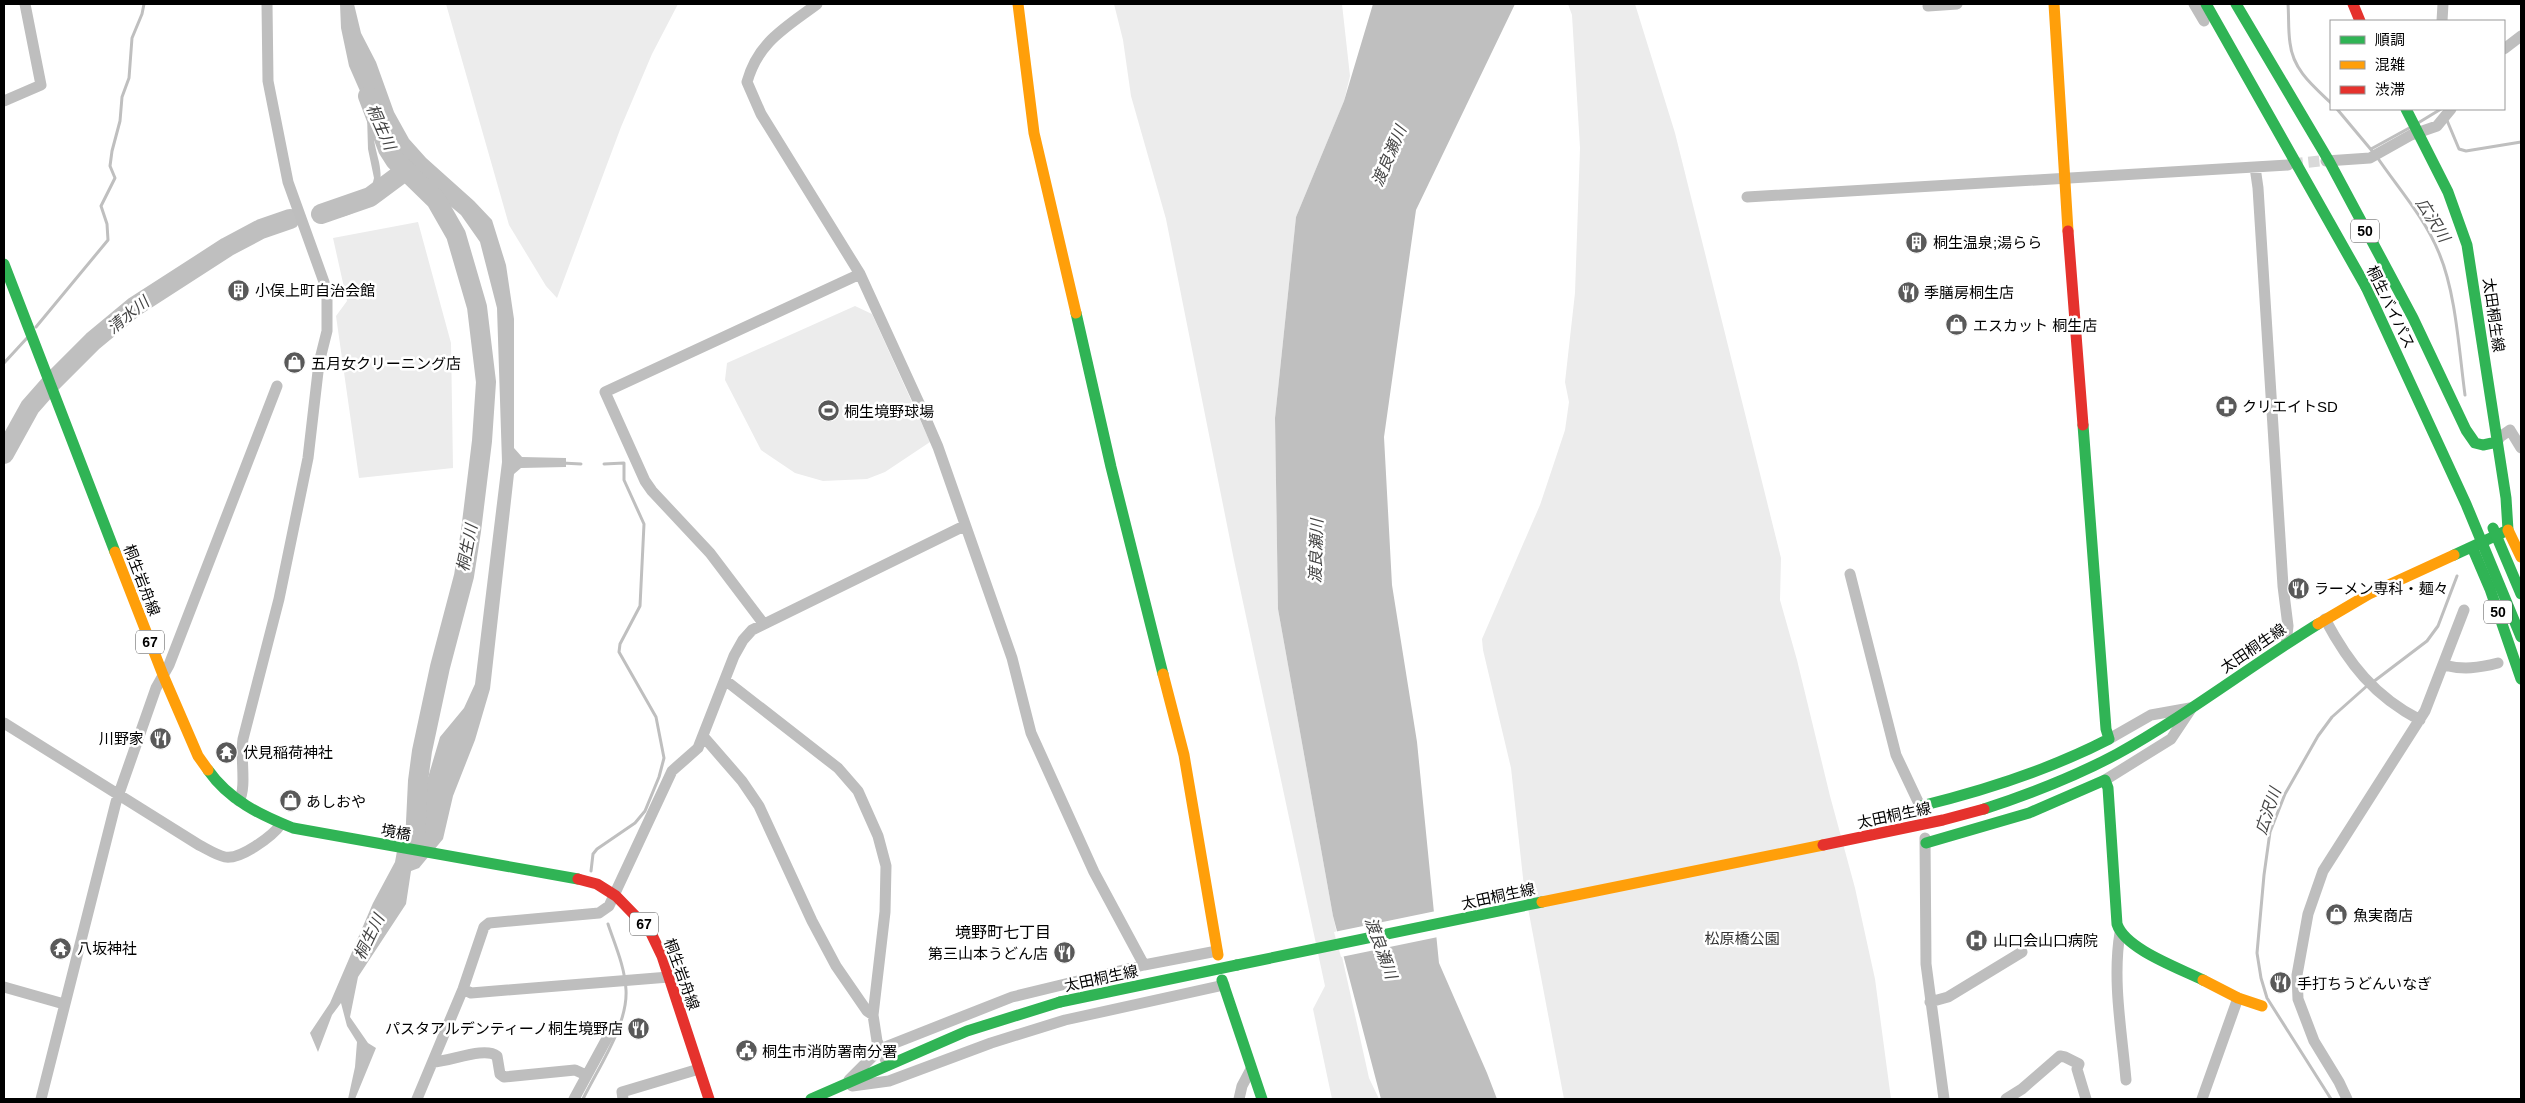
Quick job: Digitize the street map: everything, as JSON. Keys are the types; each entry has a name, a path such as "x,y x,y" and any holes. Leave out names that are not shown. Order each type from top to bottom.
{"main road":[{"path":"1018,4 1034,133 1109,458 1184,754 1218,953"},
{"path":"1922,808 2018,780 2077,756 2110,739 2106,730 2064,180 2054,4"},
{"name":"桐生バイパス","path":"2206,4 2366,287 2436,435 2498,578 2521,637"},
{"name":"桐生バイパス","path":"2224,4 2322,173 2379,280"},
{"name":"50","path":"2236,4 2413,318 2466,430 2475,443 2483,445 2497,442"},
{"path":"2353,4 2360,20"},
{"name":"太田桐生線","path":"811,1099 968,1031 1060,1002 1983,810 2048,786 2127,748 2325,619 2410,574 2508,530 2506,498 2471,262 2464,232 2442,176 2407,110"},
{"name":"桐生岩舟線","path":"4,264 163,675 205,769 221,788 261,815 281,824 312,832"},
{"name":"50","path":"2488,518 2521,594"},
{"path":"2508,530 2521,557"},
{"name":"50","path":"2472,547 2490,589 2521,679"},
{"path":"1925,839 2029,813 2105,780 2108,788 2117,924 2120,933 2131,943 2238,998 2262,1006"},
{"name":"境橋","path":"312,832 475,861"},
{"name":"桐生岩舟線","path":"475,861 576,878 597,884 616,896 650,931 669,977 708,1099"},
{"path":"1223,983 1262,1099"}],"street":[{"path":"4,101 41,86 25,4"},
{"path":"239,801 244,789 241,759 243,739 279,599 306,468 319,362 327,325 327,298 324,282 285,183 268,81 267,4"},
{"path":"817,4 769,40 758,53 746,82 761,114 860,274 938,448 1012,658 1031,733 1094,872 1144,964"},
{"path":"1928,6 1957,4"},
{"path":"2194,4 2288,164 2343,263 2394,364 2444,474 2472,547"},
{"path":"2442,20 2443,4"},
{"path":"2505,48 2521,36"},
{"path":"2324,161 2374,156 2411,135 2419,134 2437,126 2450,110"},
{"path":"1747,198 2064,180 2288,164"},
{"path":"2255,167 2258,188 2283,586 2288,626 2286,644"},
{"path":"763,623 710,553 648,486 605,392 860,274"},
{"path":"41,1099 118,794 156,688 206,572 276,386"},
{"path":"2497,442 2500,437 2510,430 2521,448"},
{"path":"417,1099 463,989 484,927 489,924 599,913 609,906 616,896 672,771 698,748 734,656 743,640 763,623 964,526"},
{"path":"1850,574 1896,755 1922,808"},
{"path":"2347,1099 2314,1041 2298,999 2296,984 2301,944 2308,914 2324,871 2420,720 2444,665 2464,610"},
{"path":"2325,619 2350,661 2369,684 2391,703 2420,720"},
{"path":"2444,665 2459,669 2481,668 2498,663"},
{"path":"725,680 838,768 858,791 878,836 886,866 885,912 872,1015 880,1049 888,1065"},
{"path":"2110,739 2151,715 2192,707"},
{"path":"2105,780 2171,739 2186,719 2192,707"},
{"path":"4,723 199,845 224,857 238,855 259,844 272,836 281,824"},
{"path":"703,736 742,781 759,806 812,921 832,958 867,1011 872,1015"},
{"path":"1925,839 1924,937 1930,1002 1944,1099"},
{"path":"2120,933 2118,973 2126,1080"},
{"path":"1930,1002 1948,996 2022,952"},
{"path":"840,1088 880,1049 1012,997 1144,964 1218,953"},
{"path":"463,989 471,993 669,977"},
{"path":"840,1088 895,1078 991,1043 1065,1020 1223,983"},
{"path":"4,987 64,1004"},
{"path":"2202,1099 2238,998"},
{"path":"574,1099 612,1029"},
{"path":"433,1062 490,1052 497,1056 500,1074 504,1077 575,1070 586,1075"},
{"path":"2006,1099 2023,1094 2053,1060 2060,1056 2079,1064 2078,1070 2086,1099"},
{"path":"623,1099 622,1092 699,1069"},
{"path":"1239,1099 1242,1086 1251,1069"}],"green space":[{"path":"446,4 678,4 652,54 621,127 557,298 546,286 509,225"},
{"path":"1114,4 1342,4 1350,76 1344,101 1296,217 1275,418 1278,609 1333,916 1369,1078 1379,1099 1332,1099 1313,1009 1325,986 1234,560 1166,219 1131,96 1123,40"},
{"name":"松原橋公園","path":"1568,4 1635,4 1675,133 1781,558 1780,600 1855,888 1875,979 1891,1099 1564,1099 1524,887 1511,768 1482,639 1540,505 1565,430 1569,402 1565,382 1575,293 1580,148 1572,15"},
{"path":"418,222 451,343 453,468 359,478 336,316 347,301 333,238"},
{"name":"桐生境野球場","path":"855,306 872,314 930,442 885,472 867,479 823,481 795,473 761,450 725,380 727,363"}],"water":[{"path":"340,4 354,4 361,33 376,62 394,112 409,139 426,158 474,201 492,220 506,265 514,319 514,448 522,457 566,458 566,467 521,468 514,474 490,689 475,740 453,796 443,839 419,868 411,871 406,904 358,977 350,1017 368,1043 376,1048 355,1099 348,1099 355,1067 357,1042 347,1026 341,1003 332,1015 318,1052 310,1033 330,1003 373,903 395,862 401,829 405,825 414,825 440,737 464,708 475,684 502,462 497,308 480,242 461,215 418,179 397,153 379,118 376,124 374,139 381,177 379,189 368,205 358,211 323,222 320,208 350,202 366,196 371,190 374,178 368,149 367,115 363,98 349,66 341,28"},
{"name":"渡良瀬川","path":"1373,4 1515,4 1416,210 1384,437 1392,585 1417,742 1439,963 1497,1099 1381,1099 1333,916 1278,609 1275,418 1296,217 1344,101"}],"pier":[{"path":"1436,911 1438,937 1341,957 1334,932"}],"waterway":[{"path":"36,327 108,240 107,224 101,206 115,178 110,166 112,151 120,121 122,97 129,78 132,38 144,4"},
{"name":"広沢川","path":"2288,4 2289,38 2295,61 2305,77 2330,102"},
{"name":"桐生川","path":"368,96 388,149 395,160 436,200 456,235 477,307 486,382 482,441 471,531 464,576 440,667 422,751 418,781 415,843"},
{"name":"広沢川","path":"2338,110 2373,152"},
{"path":"2418,123 2439,110"},
{"path":"2446,118 2459,149 2466,151 2521,142"},
{"path":"2371,149 2411,127"},
{"name":"広沢川","path":"2377,157 2419,215 2433,240 2445,269 2459,341 2465,395"},
{"name":"清水川","path":"321,214 370,197 405,171"},
{"name":"清水川","path":"4,454 30,407 52,382 93,341 134,307 227,247 261,229 290,219"},
{"path":"4,363 27,338"},
{"path":"562,463 581,464"},
{"path":"591,871 593,854 597,849 635,823 645,811 659,777 664,758 656,717 619,652 620,644 640,606 644,524 624,480 624,463 604,464"},
{"name":"広沢川","path":"2373,682 2427,641 2438,626 2457,576"},
{"name":"広沢川","path":"2331,1099 2267,998 2261,978 2257,953 2270,832 2285,794 2318,736 2332,717 2368,685"},
{"path":"583,1099 611,1046 625,1003 624,973 608,924"}],"tunnel":[{"path":"2292,164 2320,161"}],"traffic: fast":[{"path":"2206,4 2366,287"},
{"path":"2236,4 2329,161 2413,318 2466,430 2475,443 2483,445 2497,442"},
{"path":"2407,110 2448,192 2467,245 2506,498 2508,530 2454,555"},
{"path":"4,264 115,552"},
{"path":"2366,287 2466,504 2521,637"},
{"path":"1076,313 1111,467 1163,674"},
{"path":"1921,806 1970,793 2041,770 2109,739 2106,729 2083,425"},
{"path":"2493,528 2521,594"},
{"path":"2472,547 2490,589 2521,679"},
{"path":"1984,809 2052,784 2117,754 2193,707 2318,624"},
{"path":"208,770 216,781 235,798 257,812 293,828 578,879"},
{"path":"1926,843 2029,813 2105,780 2108,788 2117,924 2130,942 2141,950 2203,980"},
{"path":"1237,965 1542,902"},
{"path":"1060,1002 1237,965"},
{"path":"1222,980 1262,1099"},
{"path":"811,1099 967,1031 1060,1002"}],"traffic: slow":[{"path":"1018,4 1034,133 1076,313"},
{"path":"2054,4 2068,231"},
{"path":"2508,530 2521,557"},
{"path":"115,552 163,675 198,756 208,770"},
{"path":"2318,624 2369,594 2454,555"},
{"path":"1163,674 1184,755 1218,955"},
{"path":"1542,902 1823,845"},
{"path":"2203,980 2238,998 2262,1006"}],"traffic: jam":[{"path":"2353,4 2360,20"},
{"path":"2068,231 2083,425"},
{"path":"1823,845 1943,820 1984,809"},
{"path":"578,879 597,884 616,896 650,931 662,956 709,1099"}],"place":[{"name":"桐生温泉;湯らら","path":"1917,242"},
{"name":"小俣上町自治会館","path":"239,290"},
{"name":"季膳房桐生店","path":"1908,292"},
{"name":"エスカット 桐生店","path":"1957,325"},
{"name":"五月女クリーニング店","path":"295,363"},
{"name":"クリエイトSD","path":"2226,406"},
{"name":"桐生境野球場","path":"828,411"},
{"name":"ラーメン専科・麺々","path":"2298,588"},
{"name":"川野家","path":"160,738"},
{"name":"伏見稲荷神社","path":"227,752"},
{"name":"あしおや","path":"290,801"},
{"name":"魚実商店","path":"2337,915"},
{"name":"山口会山口病院","path":"1977,940"},
{"name":"八坂神社","path":"61,948"},
{"name":"第三山本うどん店","path":"1064,953"},
{"name":"手打ちうどんいなぎ","path":"2281,983"},
{"name":"パスタアルデンティーノ桐生境野店","path":"639,1028"},
{"name":"桐生市消防署南分署","path":"746,1051"}],"district":[{"name":"境野町七丁目","path":"1003,932"}]}
